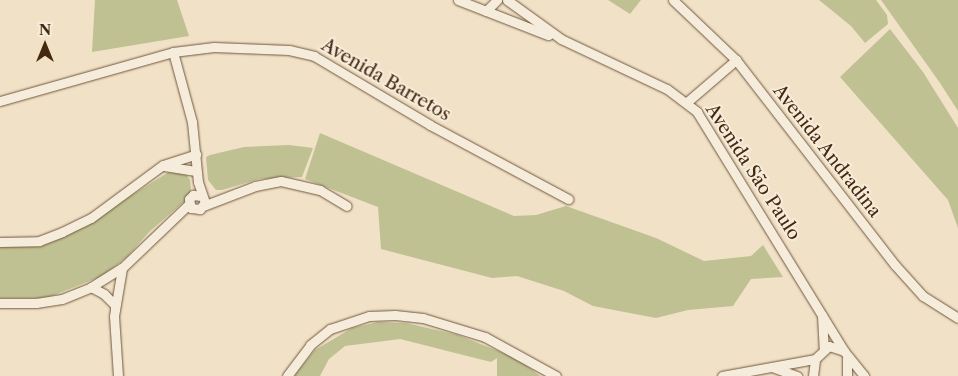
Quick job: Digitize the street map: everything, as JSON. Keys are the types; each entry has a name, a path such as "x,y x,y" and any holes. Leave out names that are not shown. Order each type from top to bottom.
{"street":[{"path":"458,0 480,6 561,39"},
{"path":"480,6 497,0"},
{"name":"Avenida São Paulo","path":"507,0 561,39 667,89 687,102 712,132 846,354 864,376"},
{"name":"Avenida Andradina","path":"673,0 736,60 895,266 923,296 958,318"},
{"name":"Avenida Barretos","path":"0,102 173,52 229,48 289,50 314,56 430,125 568,199"},
{"path":"173,52 192,122 198,182 197,201"},
{"path":"687,102 736,60"},
{"path":"0,242 39,240 62,232 91,218 164,166 196,154"},
{"path":"164,166 196,171"},
{"path":"0,303 36,303 62,298 91,287 122,268 170,221 197,201 221,198 281,181 320,190 347,206"},
{"path":"114,316 122,268"},
{"path":"91,287 115,305 118,376"},
{"name":"Avenida São Paulo","path":"821,310 824,348"},
{"path":"287,376 310,345 330,330 369,316 395,315 430,320 485,337 556,376"},
{"path":"813,376 816,359 824,348 838,347 846,354 847,376"},
{"path":"722,376 767,366 816,359"},
{"path":"767,366 797,376"}],"green space":[{"path":"95,0 177,0 189,36 92,52"},
{"path":"608,0 641,0 630,14"},
{"path":"819,0 876,0 887,15 888,24 865,43 851,26"},
{"path":"881,0 958,0 958,111 940,83"},
{"path":"890,29 923,72 958,128 958,228 948,200 840,77"},
{"path":"320,133 514,216 536,215 566,206 656,238 704,261 751,256 763,245 783,277 751,279 733,306 688,310 656,318 593,306 564,291 517,276 492,278 381,249 378,207 305,179"},
{"path":"289,145 313,148 302,177 259,179 222,190 216,190 208,180 206,157 210,155 244,147"},
{"path":"172,170 185,173 190,180 191,190 186,200 149,232 127,257 102,276 47,298 0,298 0,246 28,244 108,210"},
{"path":"378,322 406,323 458,335 518,359 540,376 497,376 497,358 491,362 400,339 345,346 329,359 320,376 294,376 315,350 352,328"}]}
